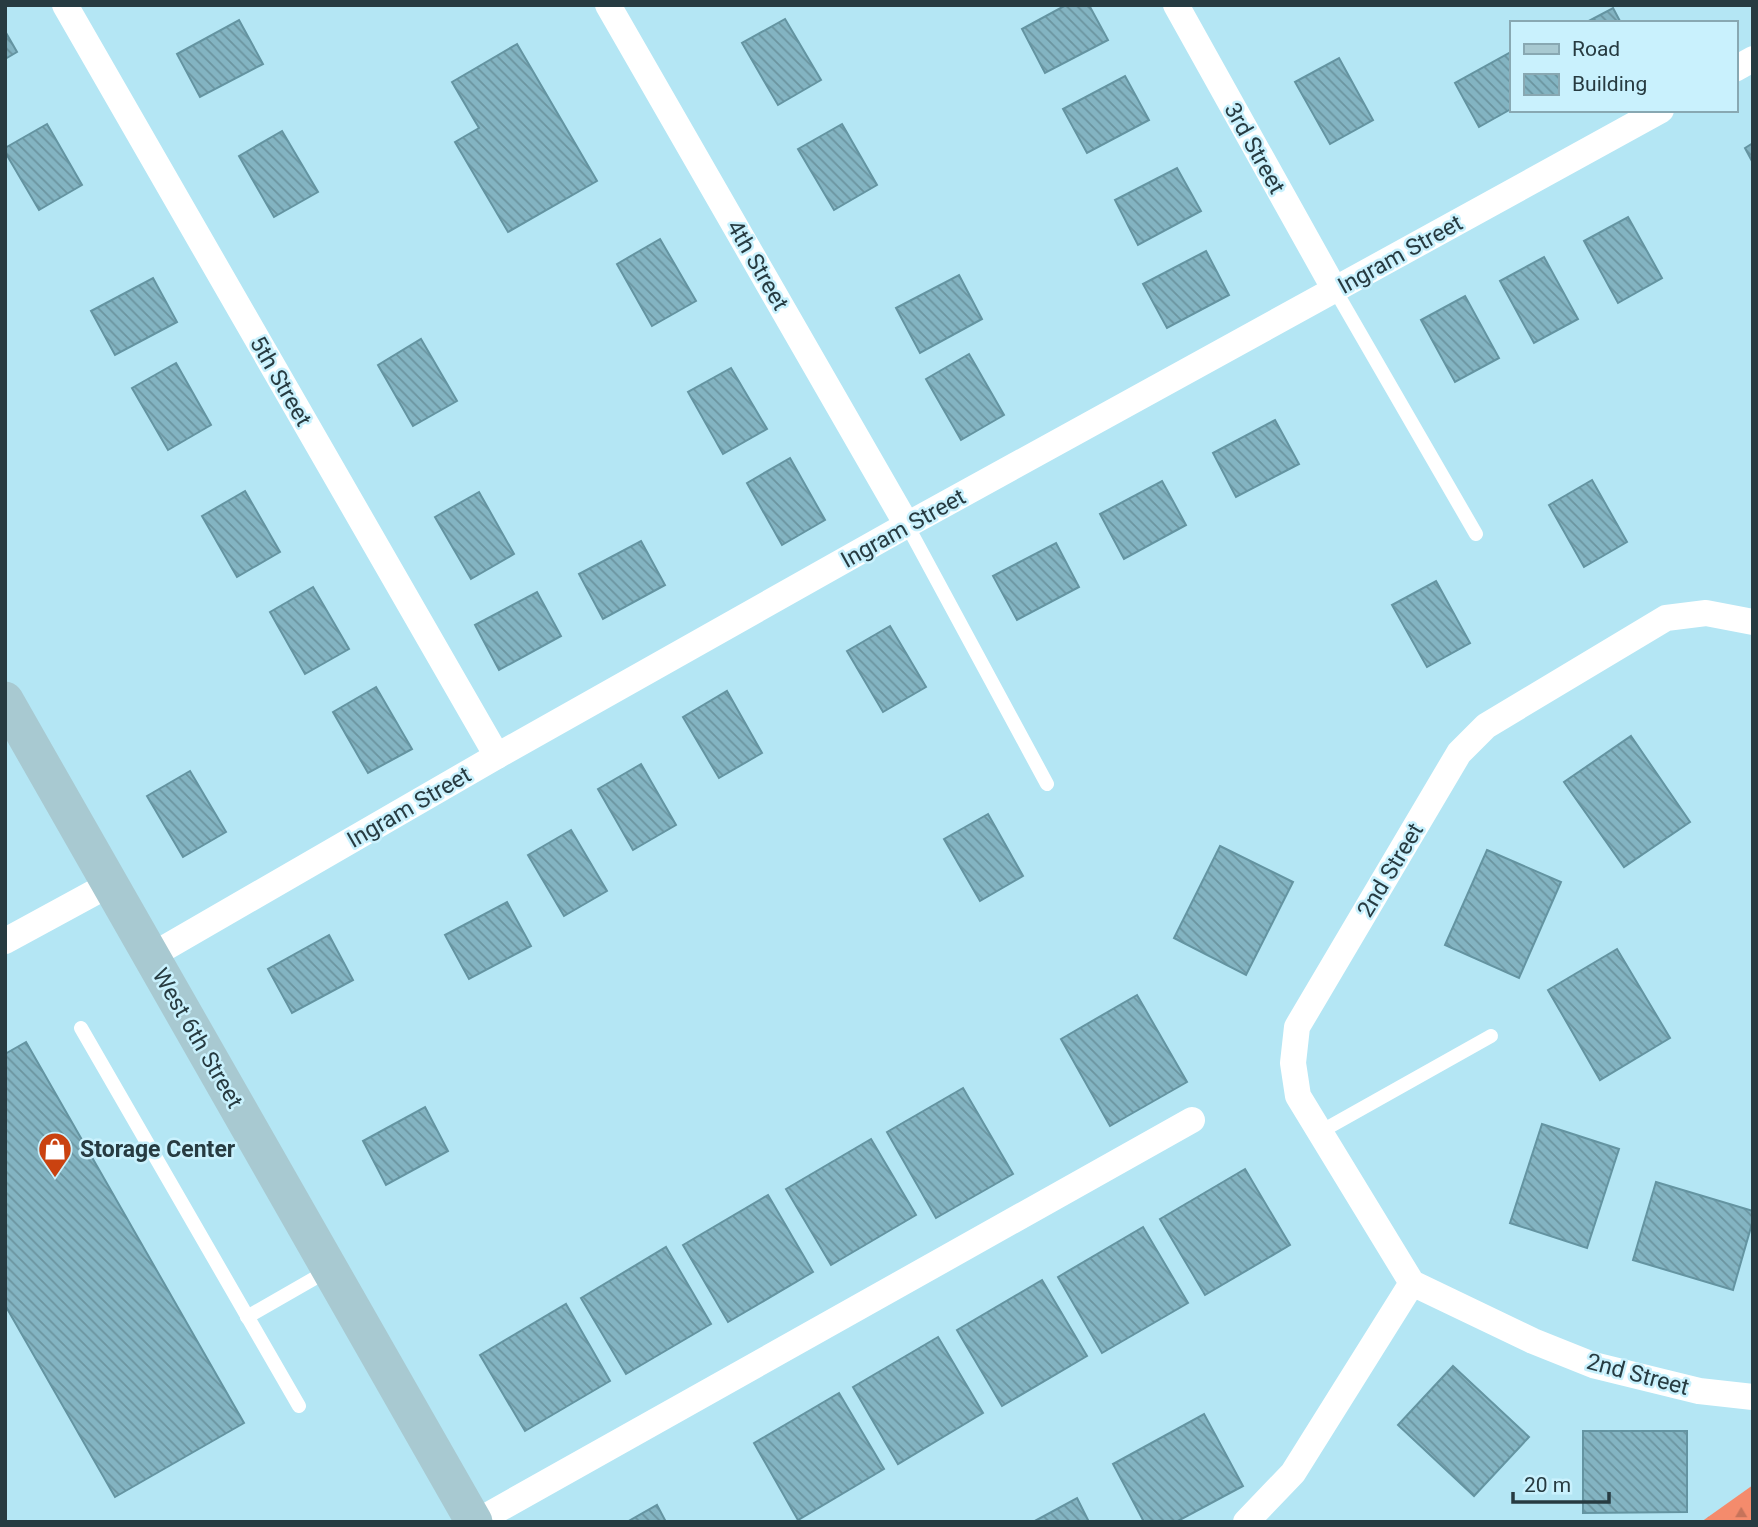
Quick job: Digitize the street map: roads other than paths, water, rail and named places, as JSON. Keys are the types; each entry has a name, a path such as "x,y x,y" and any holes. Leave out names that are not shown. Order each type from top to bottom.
{"street":[{"name":"5th Street","path":"65,5 497,756"},
{"name":"4th Street","path":"608,5 907,525"},
{"name":"3rd Street","path":"1176,5 1335,290"},
{"path":"1737,68 1753,59"},
{"name":"Ingram Street","path":"151,956 497,756 907,525 1657,112"},
{"name":"2nd Street","path":"1753,621 1706,613 1666,618 1486,726 1459,753 1297,1027 1293,1063 1298,1096 1412,1283 1533,1341 1593,1365 1699,1391 1753,1397"},
{"name":"West 6th Street","path":"5,700 475,1522"},
{"path":"5,941 110,884"},
{"path":"475,1522 1192,1120"},
{"path":"1246,1522 1293,1473 1412,1283"}],"lane":[{"path":"1335,290 1476,534"},
{"path":"907,525 1047,784"},
{"path":"81,1028 299,1406"},
{"path":"1320,1132 1492,1036"},
{"path":"247,1317 331,1270"}],"place":[{"name":"Storage Center","path":"55,1179"}]}
